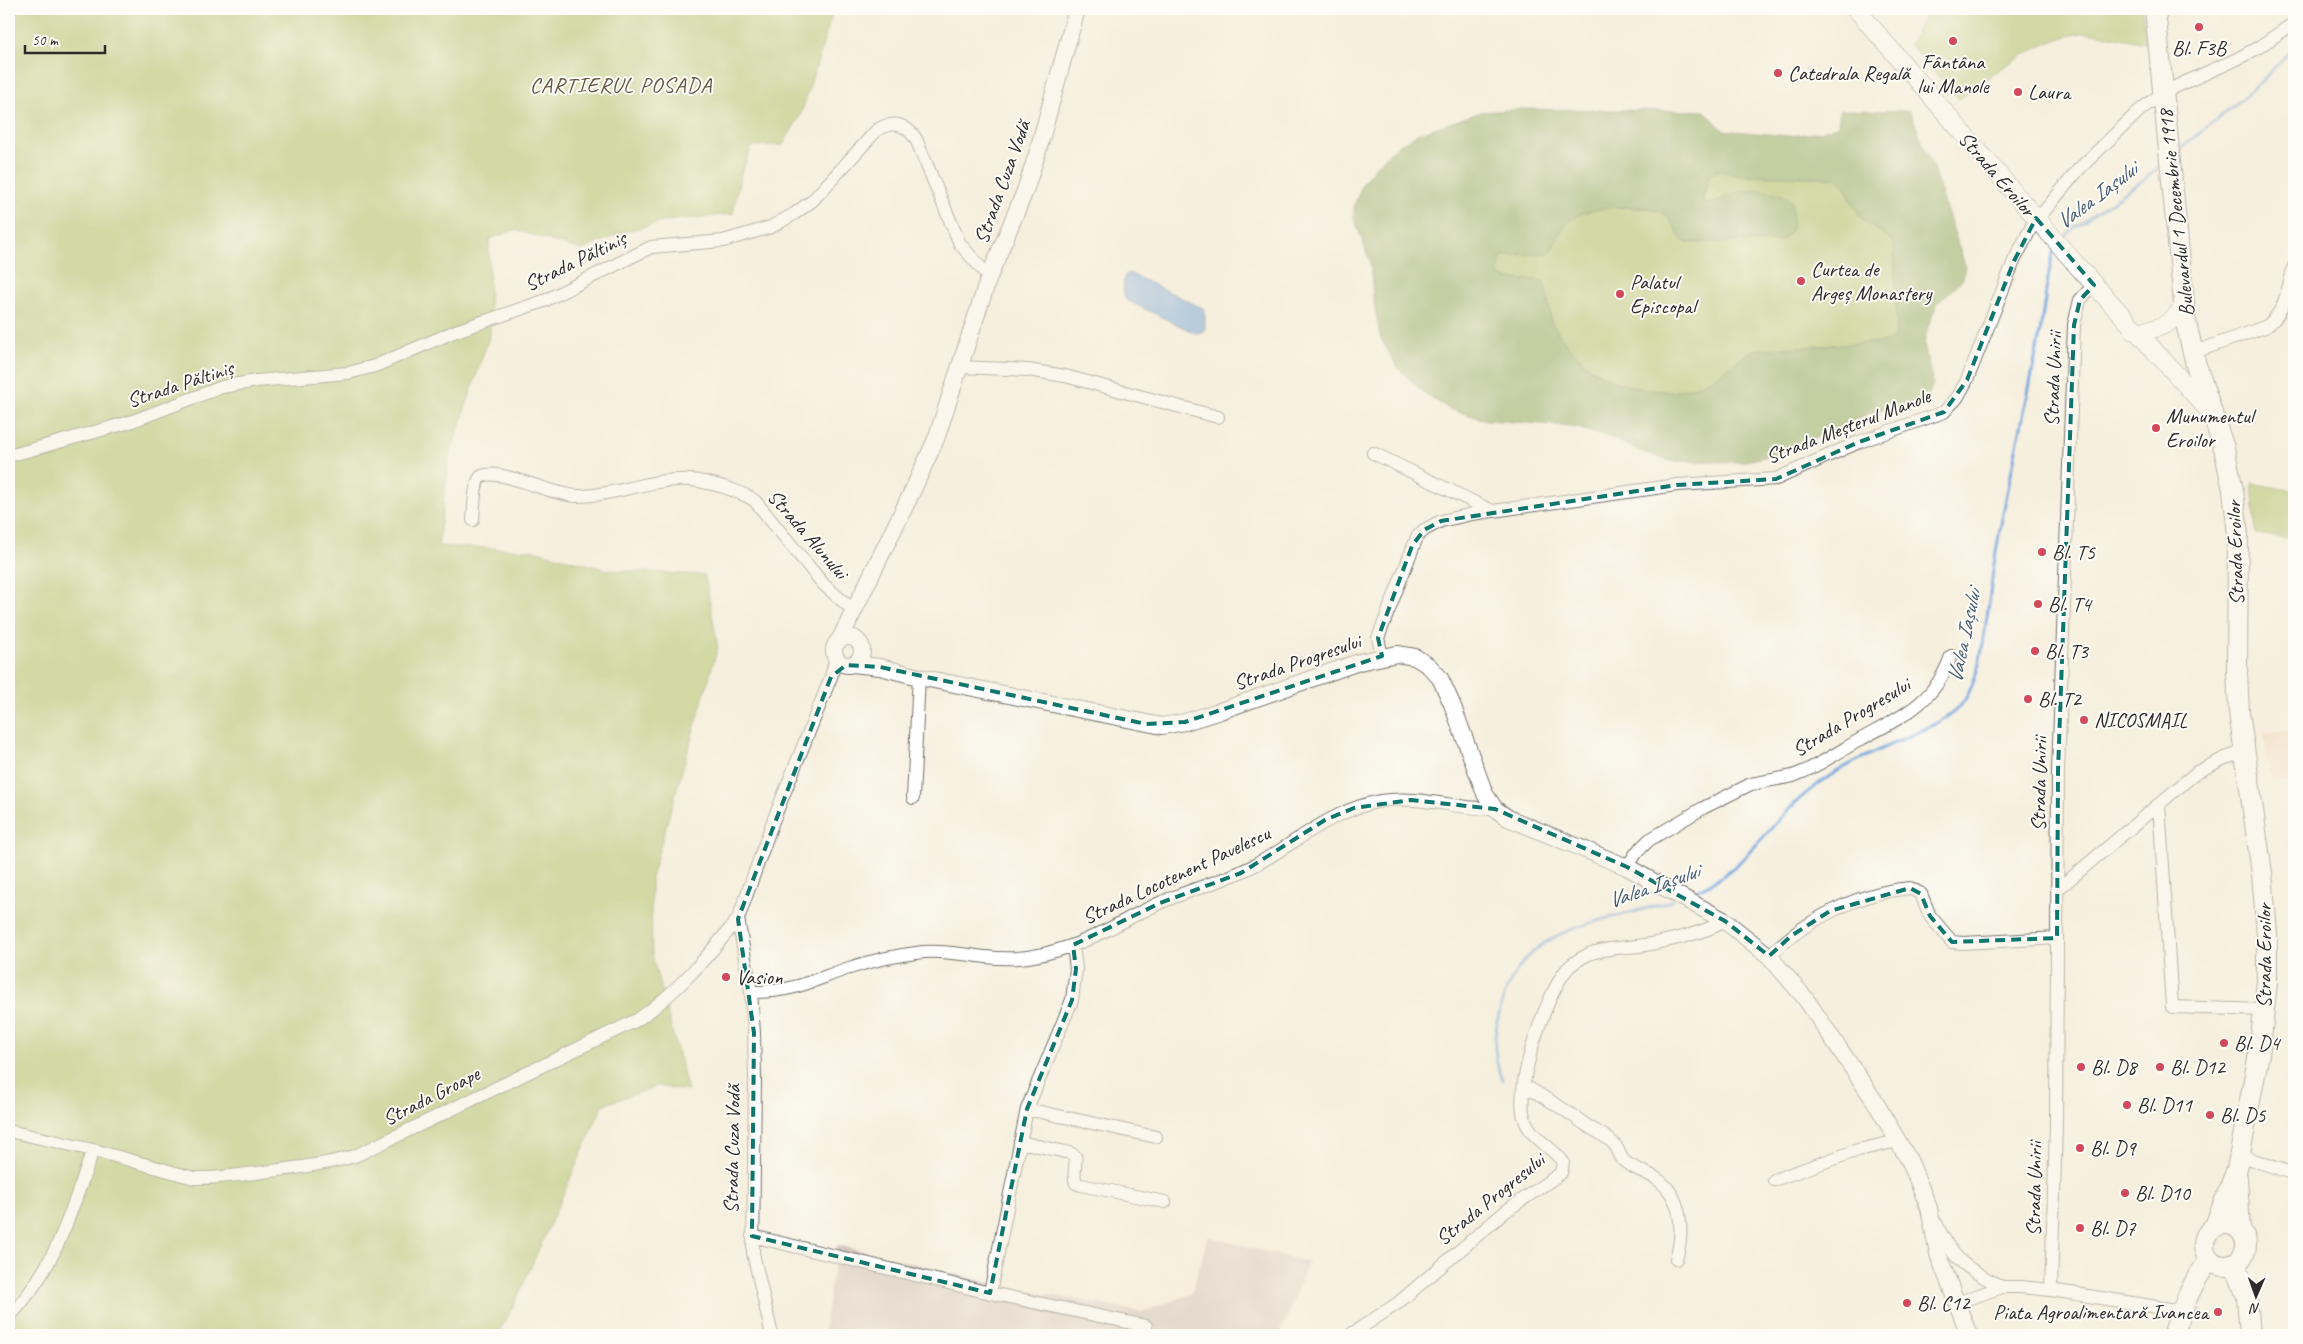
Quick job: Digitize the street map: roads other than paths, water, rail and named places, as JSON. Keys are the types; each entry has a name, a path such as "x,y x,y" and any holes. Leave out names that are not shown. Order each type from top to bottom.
{"main road":[{"name":"Strada Eroilor","path":"1856,9 2134,331 2212,414 2226,454 2236,509 2237,678 2244,752 2265,909 2267,975 2260,1048 2238,1162 2215,1226"},
{"name":"Bulevardul 1 Decembrie 1918","path":"2155,9 2184,305 2192,353 2212,414"},
{"path":"2134,331 2155,330 2166,325 2177,317 2184,305"},
{"path":"2238,1162 2240,1230 2246,1248 2240,1260 2235,1264 2222,1266 2210,1260 2206,1255 2204,1242 2210,1230 2215,1226 2228,1225 2240,1230"},
{"path":"2173,1335 2198,1274 2210,1260"},
{"path":"2235,1264 2247,1297 2250,1335"}],"street":[{"name":"Strada Cuza Vodă","path":"839,641 916,483 939,430 989,277 1025,191 1077,9"},
{"name":"Strada Meșterul Manole","path":"1382,656 1378,638 1417,537 1424,530 1441,521 1493,511 1677,485 1776,478 1859,442 1944,412 1957,398 1967,380 2014,261 2079,168 2140,110 2164,92 2237,59 2294,23"},
{"name":"Strada Păltiniș","path":"9,456 130,422 222,387 256,381 348,373 375,366 456,331 544,301 650,247 723,241 771,227 794,214 812,200 877,130 891,124 902,126 916,140 960,244 989,277"},
{"path":"2192,353 2265,328 2272,323 2281,309 2294,266"},
{"name":"Strada Unirii","path":"2051,1290 2055,1184 2058,771 2074,325 2080,300 2094,285"},
{"path":"960,367 1028,370 1065,376 1218,417"},
{"path":"1373,453 1493,511"},
{"name":"Strada Alunului","path":"473,520 477,482 482,476 487,475 509,478 554,493 573,496 595,496 614,493 666,481 690,480 703,482 746,495 755,501 851,616"},
{"path":"851,616 859,645 858,661 845,662 834,651 839,641 850,637 859,645"},
{"name":"Strada Progresului","path":"859,645 880,667"},
{"name":"Strada Progresului","path":"845,662 880,667 919,677 1162,726 1185,722 1359,662 1397,654 1415,657 1429,666 1440,678 1452,704 1485,794 1494,809"},
{"name":"Strada Progresului","path":"1627,867 1637,852 1649,840 1668,827 1751,784 1792,776 1805,771 1899,718 1920,704 1935,688 1945,673 1951,656"},
{"name":"Strada Cuza Vodă","path":"845,662 831,677 772,821 738,919 751,992 756,1078 752,1236 990,1293 1146,1326"},
{"path":"912,798 919,677"},
{"path":"2057,890 2197,772 2225,758 2244,752"},
{"name":"Strada Locotenent Pavelescu","path":"751,992 796,988 867,963 923,952 941,952 988,958 1034,958 1073,945 1160,903 1240,873 1276,853 1326,820 1354,808 1382,801 1411,800 1440,802 1472,809 1494,809"},
{"path":"2158,804 2172,1007 2178,1009 2265,1010"},
{"path":"1494,809 1508,818 1627,867 1725,921 1770,956 1805,998 1874,1100 1910,1162 1929,1208 1947,1244 1958,1260 1969,1269 2002,1287"},
{"path":"1770,956 1791,936 1830,910 1876,895 1910,888 1921,894 1930,916 1952,942 2057,938"},
{"name":"Strada Groape","path":"9,1131 93,1150 182,1175 209,1178 327,1162 355,1156 637,1020 685,981 738,919"},
{"name":"Strada Progresului","path":"1350,1335 1398,1303 1506,1210 1561,1173 1563,1162 1531,1131 1524,1119 1523,1108 1531,1050 1539,1024 1554,991 1569,968 1579,959 1596,952 1654,943 1709,930 1725,921"},
{"name":"Strada Locotenent Pavelescu","path":"990,1293 1027,1109 1072,1000 1076,969 1073,945"},
{"path":"1525,1086 1567,1110 1607,1138 1616,1146 1619,1155 1626,1162 1658,1179 1667,1188 1680,1214 1682,1239 1676,1259"},
{"path":"1027,1109 1156,1137"},
{"path":"1774,1180 1858,1150 1898,1141"},
{"path":"1020,1142 1070,1153 1075,1156 1074,1177 1076,1183 1081,1186 1165,1202"},
{"path":"9,1317 20,1305 53,1256 93,1150"},
{"path":"2238,1162 2294,1174"},
{"path":"1929,1208 1938,1254 1968,1335"},
{"path":"752,1236 756,1269 772,1335"},
{"path":"1956,1303 2002,1287 2051,1290 2182,1311"}],"water":[{"path":"1129,273 1205,309 1205,328 1203,332 1195,333 1126,300 1123,285 1125,275"}],"waterway":[{"name":"Valea Iașului","path":"2176,152 2252,91 2294,47"},
{"name":"Valea Iașului","path":"2061,240 2076,226 2146,178 2162,164"},
{"name":"Valea Iașului","path":"1688,894 1708,885 1726,873 1755,846 1797,801 1824,780 1858,760 1941,720 1960,706 1968,694 1980,658 2000,531 2038,344 2054,249"},
{"name":"Valea Iașului","path":"1502,1081 1495,1052 1498,1017 1512,978 1528,956 1548,941 1570,930 1673,900"}],"place":[{"name":"Bl. F3B","path":"2199,27"},
{"name":"Fântâna lui Manole","path":"1953,41"},
{"name":"Catedrala Regală","path":"1778,73"},
{"name":"Laura","path":"2018,92"},
{"name":"Curtea de Argeș Monastery","path":"1801,281"},
{"name":"Palatul Episcopal","path":"1620,294"},
{"name":"Munumentul Eroilor","path":"2156,428"},
{"name":"Bl. T5","path":"2042,552"},
{"name":"Bl. T4","path":"2038,604"},
{"name":"Bl. T3","path":"2035,651"},
{"name":"Bl. T2","path":"2028,699"},
{"name":"NICOSMAIL","path":"2084,720"},
{"name":"Vasion","path":"726,977"},
{"name":"Bl. D4","path":"2224,1043"},
{"name":"Bl. D8","path":"2081,1067"},
{"name":"Bl. D12","path":"2160,1067"},
{"name":"Bl. D11","path":"2127,1105"},
{"name":"Bl. D5","path":"2210,1115"},
{"name":"Bl. D9","path":"2080,1148"},
{"name":"Bl. D10","path":"2125,1193"},
{"name":"Bl. D7","path":"2080,1228"},
{"name":"Bl. C12","path":"1907,1303"},
{"name":"Piata Agroalimentară Ivancea","path":"2218,1312"}],"district":[{"name":"CARTIERUL POSADA","path":"621,84"}]}
